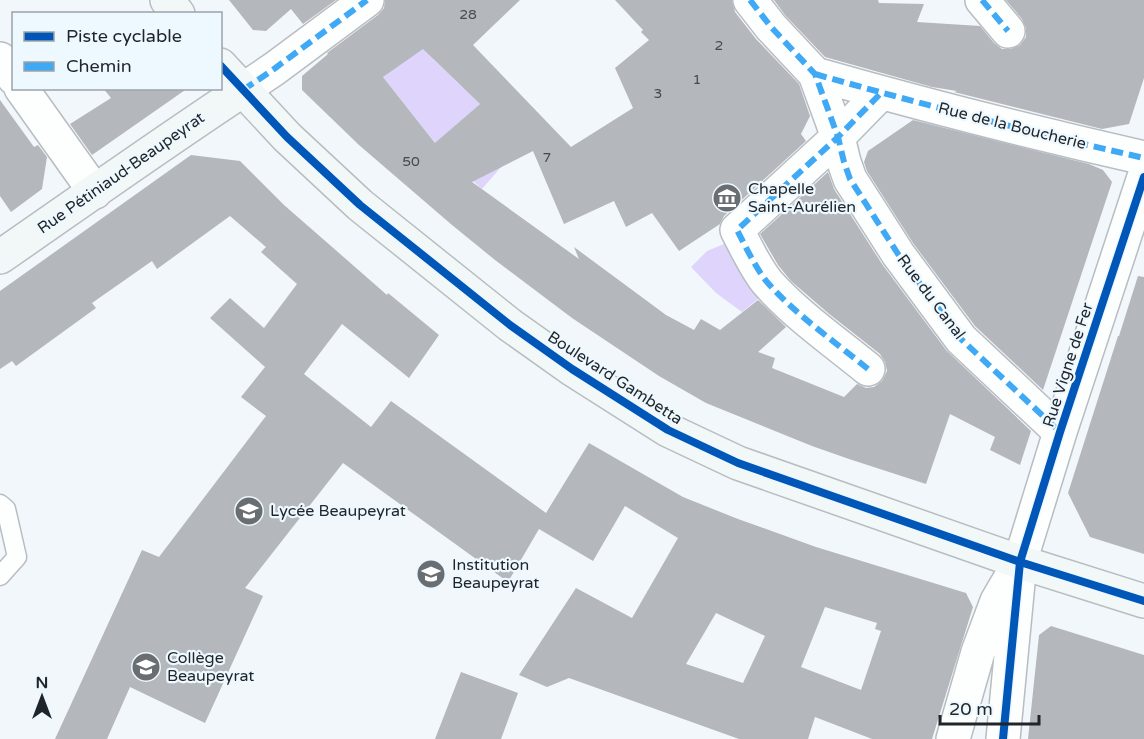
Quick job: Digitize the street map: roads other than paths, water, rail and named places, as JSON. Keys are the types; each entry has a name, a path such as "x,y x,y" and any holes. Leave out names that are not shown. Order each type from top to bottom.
{"main road":[{"path":"167,0 176,12"},
{"name":"Boulevard Gambetta","path":"222,67 287,137 360,205 510,325 572,369 668,430 738,463 1020,562 1144,601"},
{"name":"Rue Pétiniaud-Beaupeyrat","path":"0,257 243,90"}],"street":[{"path":"243,90 367,0"},
{"path":"750,0 771,27 815,74"},
{"path":"982,0 1008,31"},
{"path":"0,59 12,75"},
{"name":"Rue de la Boucherie","path":"815,74 1047,136 1144,158"},
{"name":"Rue du Canal","path":"815,74 838,137 850,180 898,254 961,339 1060,432"},
{"path":"22,90 95,192"},
{"path":"868,369 803,317 767,281 737,230 838,137 881,93"},
{"name":"Rue Vigne de Fer","path":"1020,562 1144,177"},
{"path":"953,739 978,652 997,601 1020,562"},
{"path":"1003,739 1020,562"}],"lane":[{"path":"0,504 6,509 17,558 0,576"}],"place":[{"name":"Chapelle Saint-Aurélien","path":"727,198"},
{"name":"Lycée Beaupeyrat","path":"249,511"},
{"name":"Institution Beaupeyrat","path":"431,574"},
{"name":"Collège Beaupeyrat","path":"146,667"}]}
